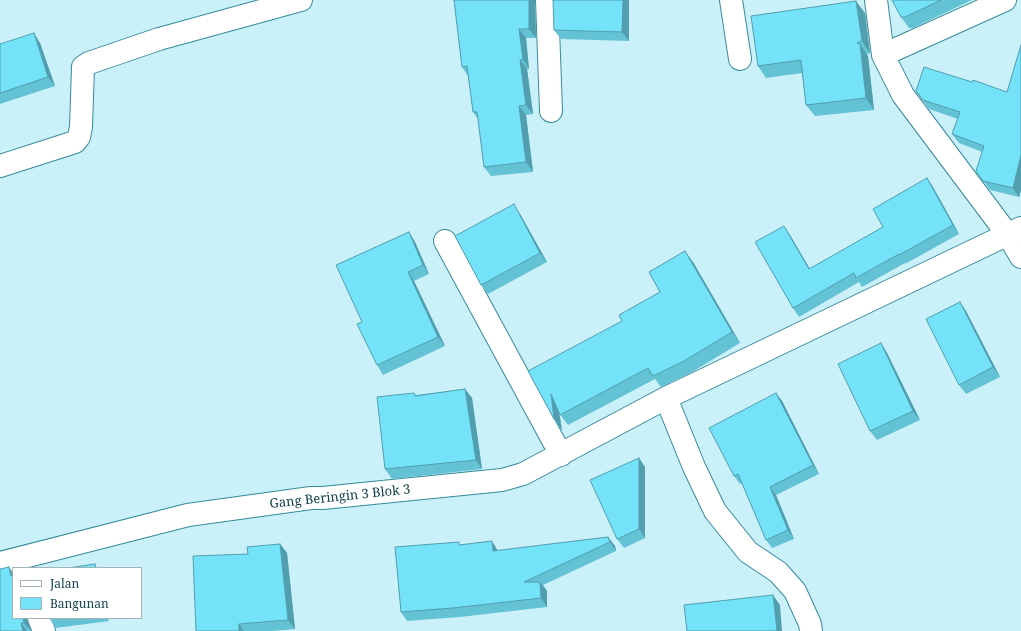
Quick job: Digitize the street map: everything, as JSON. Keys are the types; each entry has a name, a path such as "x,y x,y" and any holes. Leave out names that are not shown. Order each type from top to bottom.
{"street":[{"path":"0,166 75,142 79,137 82,127 84,67 89,63 159,39 301,0"},
{"path":"547,0 551,111"},
{"path":"731,0 740,59"},
{"path":"876,0 883,55 903,94 1015,232 1021,257"},
{"path":"883,55 1005,0"},
{"name":"Gang Beringin 3 Blok 3","path":"14,563 188,515 311,498 324,498 502,480 523,474 666,398 1015,232"},
{"path":"445,241 561,455"},
{"path":"666,398 694,468 716,511 748,552 778,572 795,591 810,624 811,631"},
{"path":"39,619 44,631"}],"building":[{"path":"454,0 529,0 529,29 519,29 523,59 520,60 526,105 519,106 526,162 484,167 477,112 473,112 467,66 462,67"},
{"path":"553,0 623,0 622,32 554,30"},
{"path":"892,0 941,0 905,17 901,17"},
{"path":"856,1 862,41 857,43 860,44 866,98 806,105 801,60 758,66 751,16"},
{"path":"34,33 48,77 0,93 0,44"},
{"path":"1021,45 1021,155 1013,188 983,181 976,171 984,146 952,134 960,112 923,100 916,91 924,67 972,82 973,80 1007,92"},
{"path":"927,178 953,225 856,278 854,273 793,308 755,242 784,226 809,269 883,227 873,209"},
{"path":"514,204 540,253 481,285 455,236"},
{"path":"409,232 423,265 408,272 438,337 377,365 357,324 362,322 336,265"},
{"path":"685,251 732,332 684,361 653,376 648,368 560,415 551,394 554,419 528,371 622,321 619,315 660,292 649,272"},
{"path":"960,302 993,367 959,385 926,319"},
{"path":"881,343 913,411 870,431 838,364"},
{"path":"465,389 476,460 385,469 377,397 414,393 415,396"},
{"path":"776,393 813,465 770,487 788,530 766,540 738,474 734,476 709,428"},
{"path":"639,458 639,529 617,539 590,480"},
{"path":"608,537 610,542 524,582 540,582 541,598 401,612 395,547 459,542 459,545 492,541 493,551"},
{"path":"280,544 288,620 239,624 239,631 196,631 193,556 248,554 247,547"},
{"path":"95,564 96,567 75,567"},
{"path":"9,567 12,576 12,619 23,619 24,623 21,623 23,631 0,631 0,569"},
{"path":"773,595 777,631 687,631 684,605"}]}
